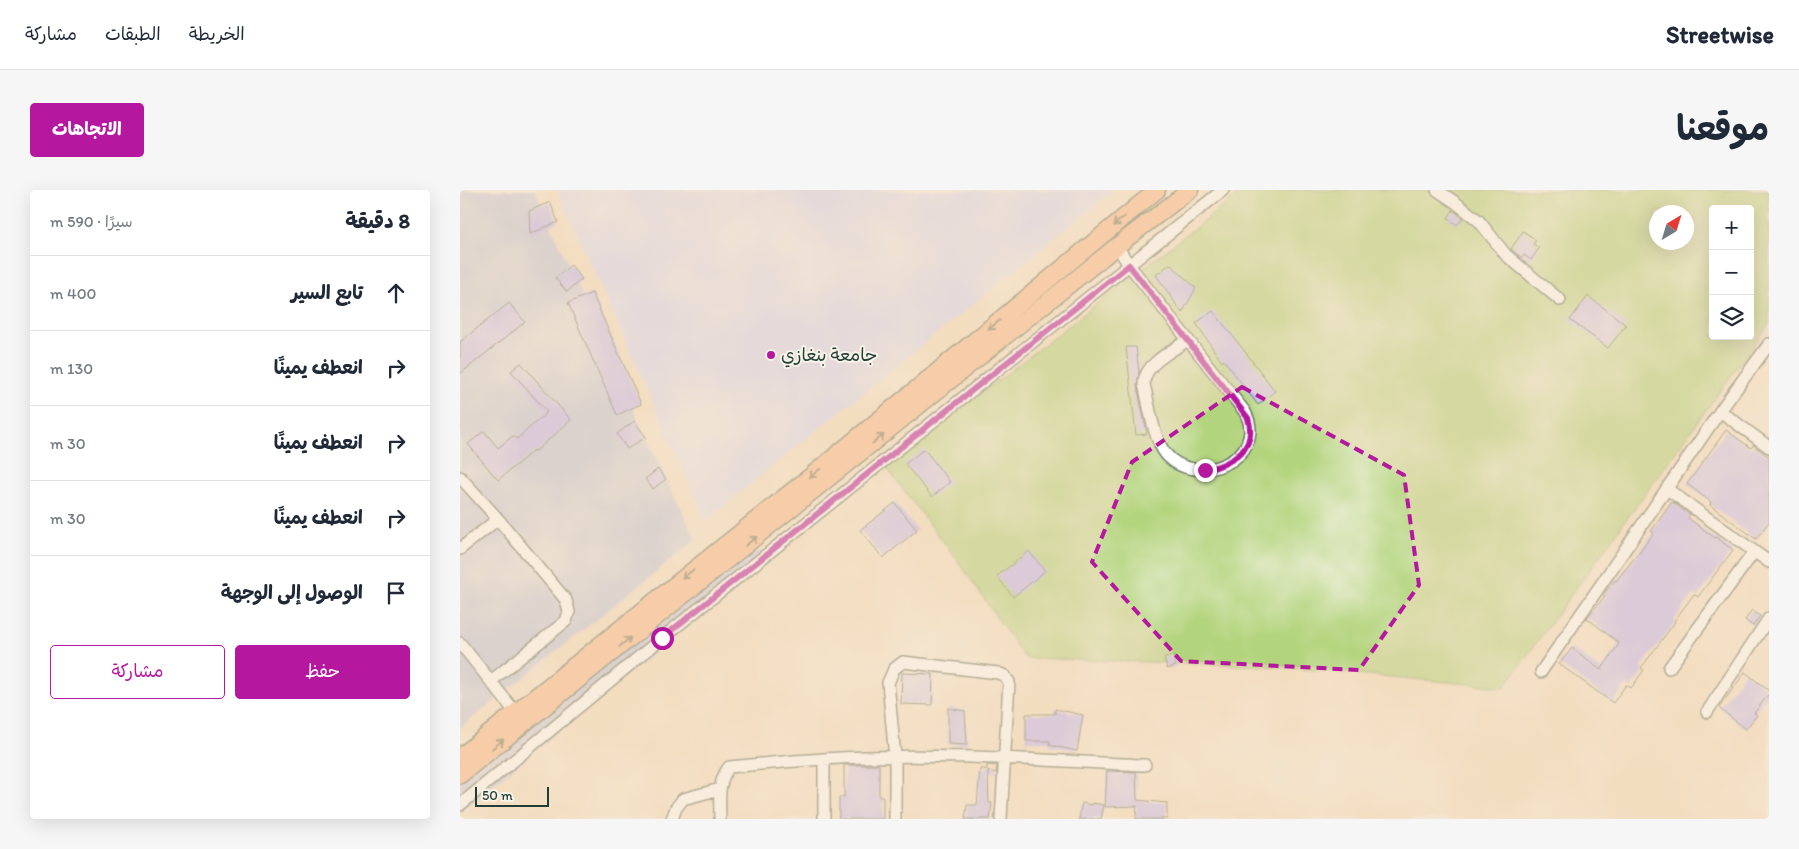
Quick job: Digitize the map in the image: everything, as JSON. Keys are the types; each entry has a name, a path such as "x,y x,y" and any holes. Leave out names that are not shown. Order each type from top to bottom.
{"highway":[{"path":"460,775 520,717 1157,190"},
{"path":"460,757 591,670 1117,246 1190,190"}],"street":[{"path":"460,806 670,632 1223,190"},
{"path":"1437,190 1479,221 1506,255 1560,300"},
{"path":"1117,246 1129,265 1245,412 1250,424 1250,437 1241,454 1221,465 1205,470 1183,467 1176,464 1165,453 1159,440 1144,384 1144,375 1149,367 1188,340"},
{"path":"1541,672 1720,411 1769,344"},
{"path":"1720,411 1769,447"},
{"path":"460,476 566,600 569,612 566,621 491,681"},
{"path":"1667,489 1769,562"},
{"path":"460,549 498,519"},
{"path":"1670,668 1754,552"},
{"path":"1707,712 1769,618"},
{"path":"460,643 520,717"},
{"path":"895,819 895,757 888,684 894,669 903,662 998,673 1006,676 1009,682 1001,819"},
{"path":"591,670 604,687"},
{"path":"720,819 720,789 724,773 728,767 824,759 895,757 1004,758 1144,765"},
{"path":"824,759 824,819"},
{"path":"672,819 676,808 683,799 720,789"}],"highlighted area":[{"path":"1242,387 1404,475 1419,585 1359,670 1181,661 1092,562 1132,462"}],"shaded area":[{"path":"460,190 535,190 646,437 696,540 460,728"},
{"name":"جامعة بنغازي","path":"557,190 1114,190 706,520"},
{"path":"755,546 767,560 460,812 460,779"}],"green space":[{"path":"1244,190 1769,190 1769,324 1504,687 1268,666 1025,658 958,561 886,467"}],"building":[{"path":"550,202 558,222 530,234 529,211"},
{"path":"1453,210 1463,218 1457,225 1448,218"},
{"path":"1523,231 1536,240 1533,244 1539,248 1531,260 1524,255 1522,258 1511,249"},
{"path":"1170,264 1196,288 1182,313 1156,275"},
{"path":"571,265 582,279 567,292 555,278"},
{"path":"592,293 641,404 617,415 568,303"},
{"path":"1588,296 1626,325 1608,348 1570,320"},
{"path":"509,303 525,322 460,374 460,342"},
{"path":"1213,311 1275,391 1258,405 1224,360 1222,362 1196,323"},
{"path":"1126,347 1136,347 1139,372 1137,386 1147,434 1136,435"},
{"path":"521,363 571,420 536,451 534,450 498,480 468,444 484,431 498,448 513,436 517,439 547,412 511,371"},
{"path":"634,421 646,437 627,449 617,434"},
{"path":"1726,430 1751,448 1753,445 1769,457 1769,522 1756,539 1710,505 1711,502 1687,484"},
{"path":"924,449 950,482 932,497 905,464"},
{"path":"658,469 666,479 653,489 645,479"},
{"path":"1672,502 1690,515 1688,518 1733,550 1698,597 1694,594 1674,621 1641,668 1644,670 1631,688 1626,685 1613,703 1559,664 1572,648 1601,670 1619,643 1587,618 1605,596 1603,595 1654,533 1651,531"},
{"path":"895,503 917,530 883,558 860,530"},
{"path":"1029,551 1045,571 1013,597 997,576"},
{"path":"1752,610 1760,616 1753,626 1745,620"},
{"path":"1173,656 1176,666 1167,669 1164,658"},
{"path":"1745,672 1769,691 1769,694 1754,713 1757,715 1746,729 1719,708"},
{"path":"902,673 933,674 932,705 901,704"},
{"path":"948,708 965,711 967,745 948,744"},
{"path":"1055,709 1083,715 1077,751 1049,745 1050,741 1026,741 1026,714 1055,714"},
{"path":"844,765 879,765 879,797 883,797 883,819 839,819 839,797 844,797"},
{"path":"987,765 997,766 996,773 988,771 989,803 992,803 990,819 965,819 967,805 977,805 980,769 987,769"},
{"path":"1107,771 1136,772 1137,800 1167,803 1167,819 1136,819 1137,806 1105,807"},
{"path":"1082,803 1104,805 1101,819 1079,819"}],"place":[{"name":"جامعة بنغازي","path":"771,355"}],"route":[{"path":"662,638 1129,265 1248,418 1250,437 1241,454 1229,462 1205,470"}]}
